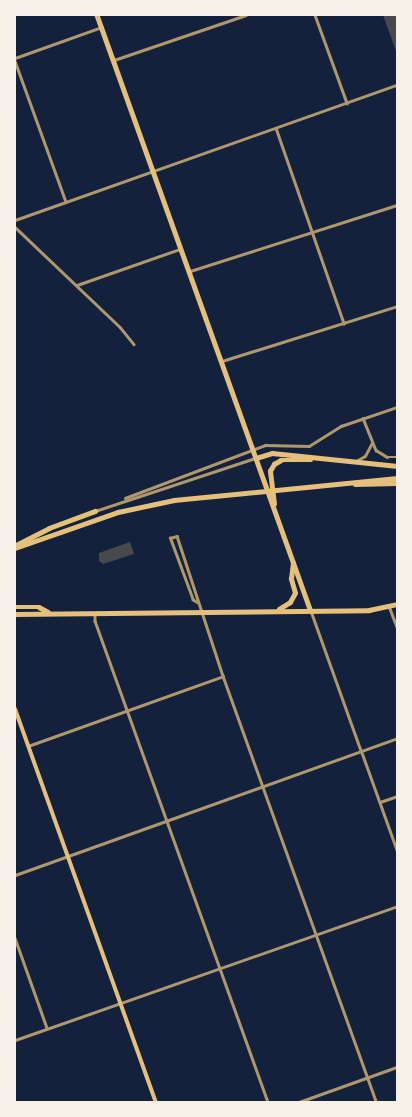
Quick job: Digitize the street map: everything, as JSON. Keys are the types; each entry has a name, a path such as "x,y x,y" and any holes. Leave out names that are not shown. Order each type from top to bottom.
{"main road":[{"path":"97,15 310,609"},
{"path":"256,458 266,452 325,460"},
{"path":"274,508 270,471 274,464 282,460 325,460 397,466"},
{"path":"15,546 152,504 253,491 397,478"},
{"path":"339,484 397,483"},
{"path":"15,546 49,528 95,511"},
{"path":"278,610 290,602 295,593 292,579 293,561"},
{"path":"15,614 278,610 389,606 397,604"},
{"path":"15,607 39,607 49,612"},
{"path":"15,709 156,1102"}],"street":[{"path":"114,60 246,15"},
{"path":"315,15 347,103"},
{"path":"66,202 15,59 102,27"},
{"path":"15,220 397,85"},
{"path":"276,128 314,231 344,323"},
{"path":"190,272 397,205"},
{"path":"15,227 77,284 134,344"},
{"path":"77,284 181,249"},
{"path":"222,362 397,306"},
{"path":"125,498 254,452 265,446 309,446 336,429 397,407"},
{"path":"363,418 372,443 382,455 397,457"},
{"path":"355,462 365,456 372,443"},
{"path":"95,511 256,458"},
{"path":"198,603 193,600 170,538 177,536 200,599 198,603 223,676 376,1102"},
{"path":"389,606 397,627"},
{"path":"310,609 397,851"},
{"path":"95,612 95,621 268,1102"},
{"path":"28,746 223,676"},
{"path":"15,875 397,738"},
{"path":"379,802 397,796"},
{"path":"15,1040 397,906"},
{"path":"15,938 48,1028"},
{"path":"299,1102 397,1067"}],"building":[{"path":"383,15 397,15 397,54"},
{"path":"130,542 134,554 103,564 99,561 99,553"}]}
